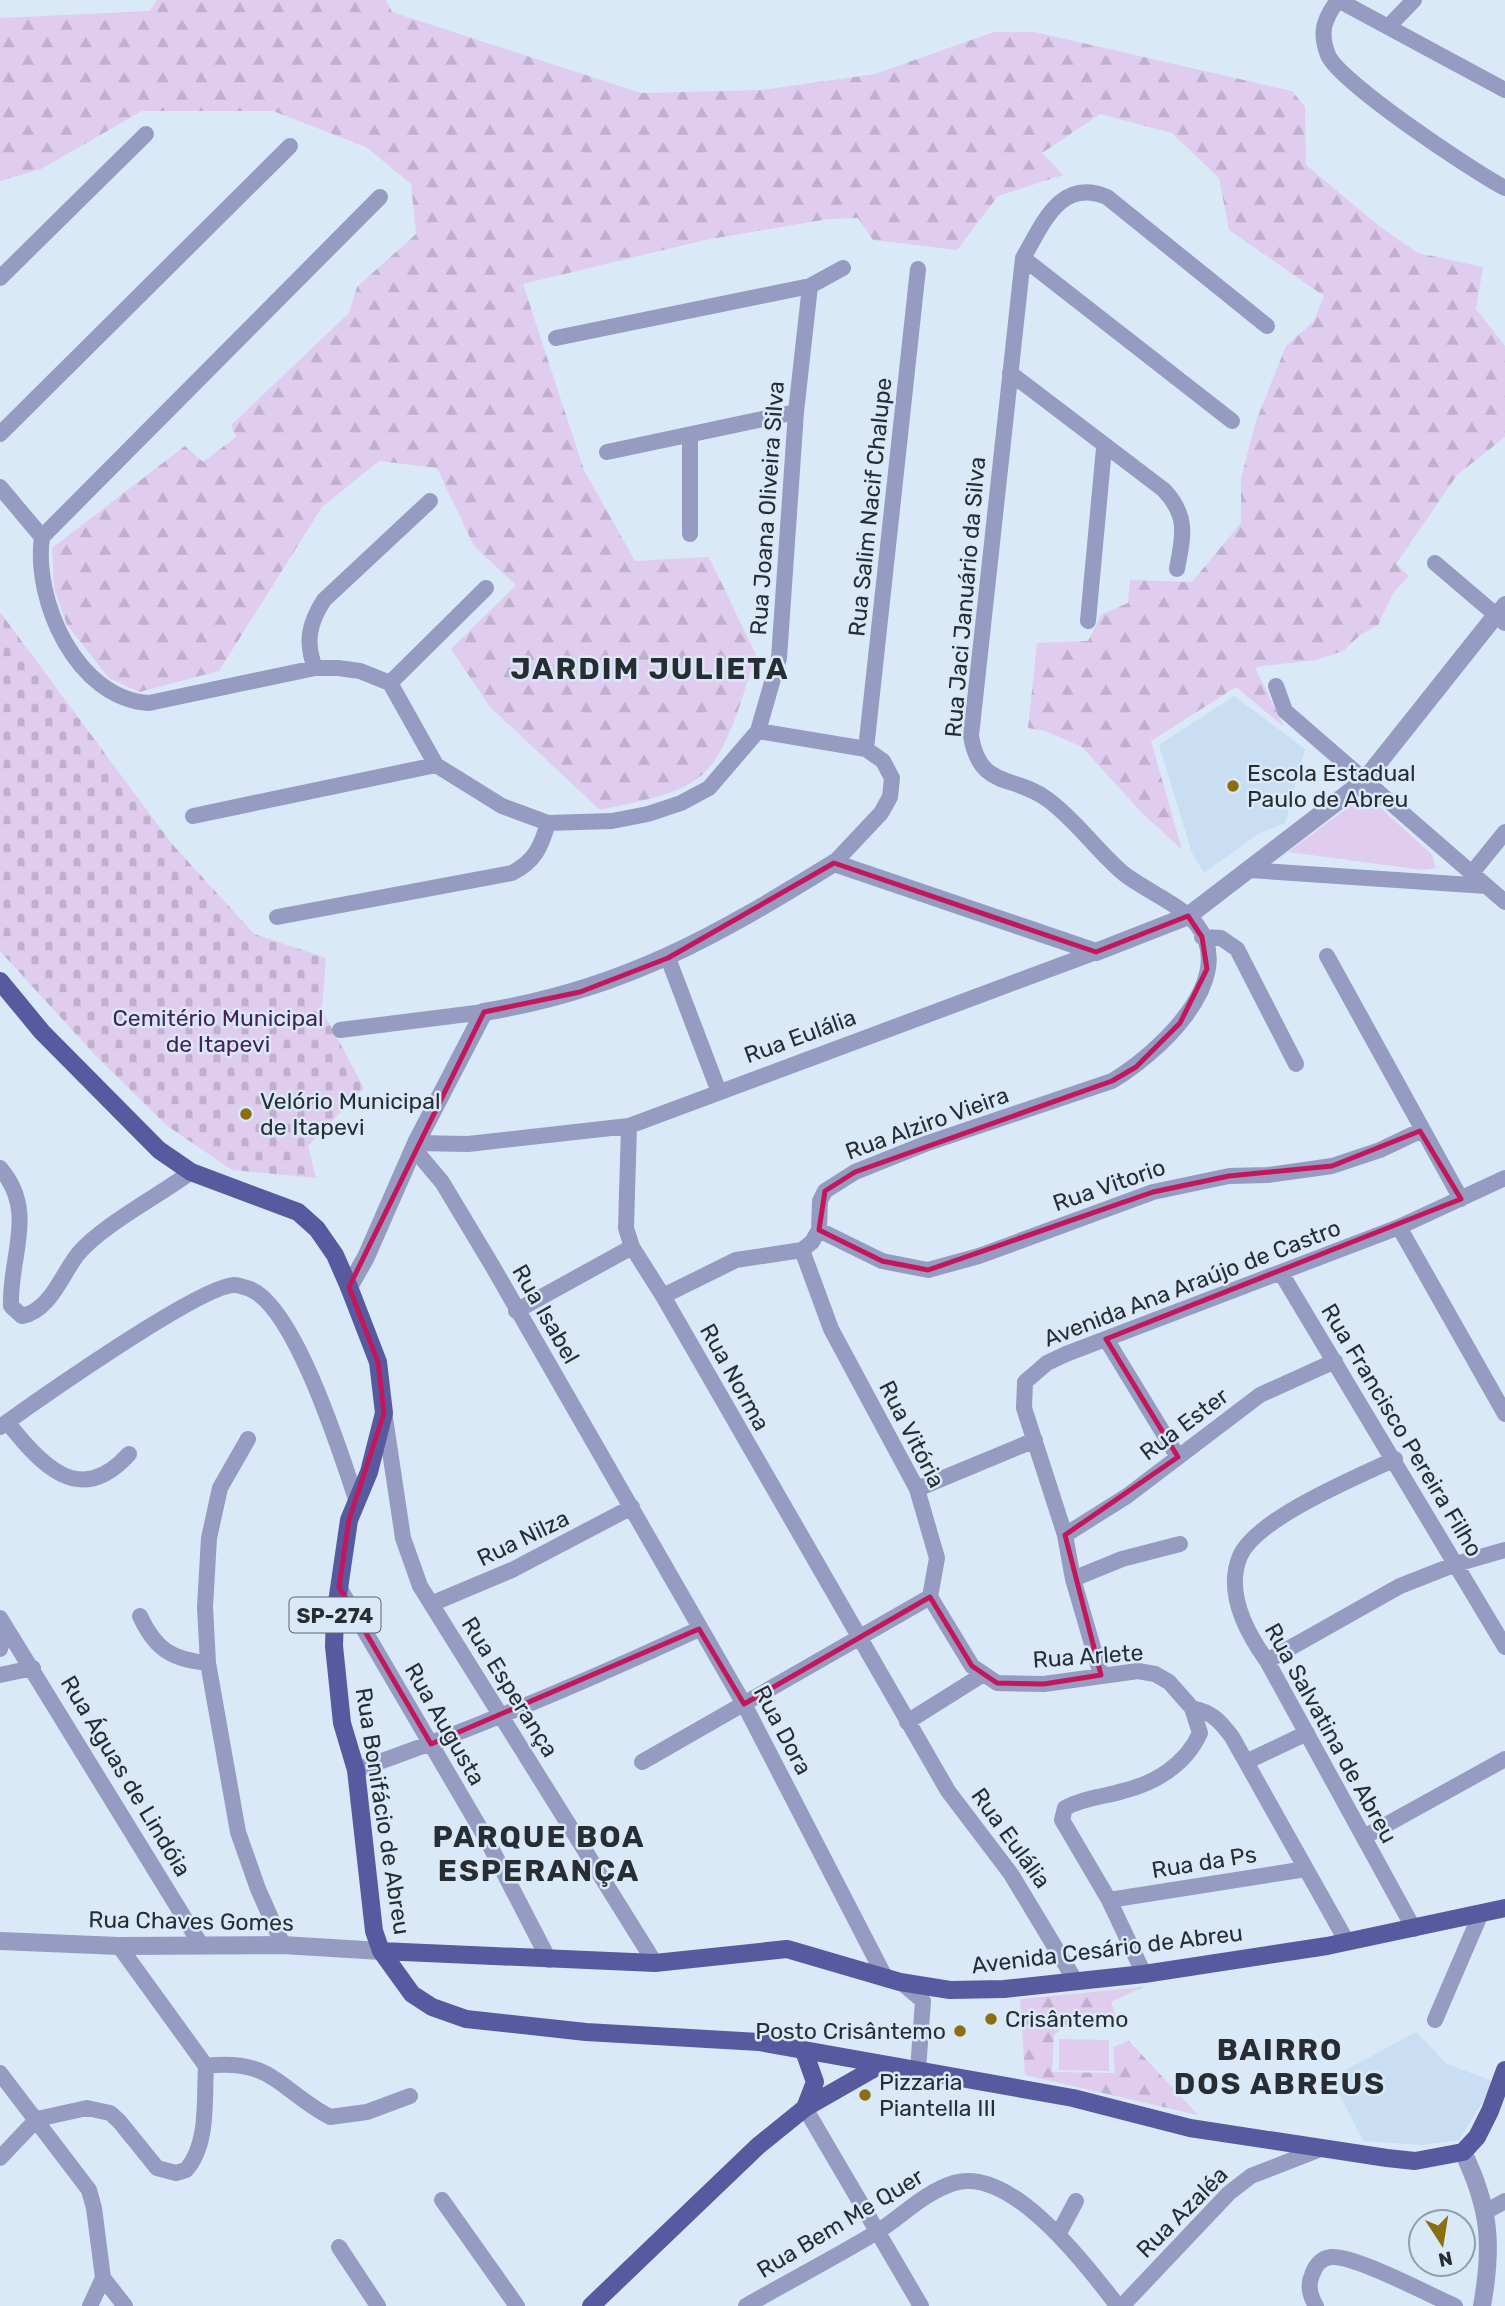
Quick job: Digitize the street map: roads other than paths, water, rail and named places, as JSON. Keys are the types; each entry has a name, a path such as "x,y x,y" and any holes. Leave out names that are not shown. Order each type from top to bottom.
{"main road":[{"name":"SP-274","path":"0,981 42,1032 159,1150 191,1172 298,1212 317,1229 335,1255 349,1287"},
{"name":"Rua Bonifácio de Abreu","path":"349,1287 378,1362 384,1413 369,1472 356,1499 345,1542 335,1636 337,1679 342,1723 356,1770 374,1931 381,1951 412,1993 432,2007 466,2019 586,2032 759,2042 882,2064"},
{"name":"Avenida Cesário de Abreu","path":"381,1951 655,1963 787,1949 893,1980 950,1990 1004,1989 1144,1974 1347,1942 1505,1908"},
{"path":"804,2051 815,2082 805,2108"},
{"name":"SP-274","path":"882,2064 1073,2098 1190,2128 1415,2161 1463,2152"},
{"path":"591,2306 758,2146 805,2108 882,2064"},
{"path":"1463,2152 1477,2137 1486,2120 1505,2070"}],"street":[{"path":"1505,90 1338,0 1324,19 1323,32 1328,54 1336,69 1359,89 1505,188"},
{"path":"1388,27 1414,0"},
{"path":"0,278 146,134"},
{"path":"0,434 290,146"},
{"path":"1232,421 1023,258 1060,201 1072,192 1089,190 1107,197 1267,326"},
{"path":"42,537 380,197"},
{"name":"Rua Jaci Januário da Silva","path":"1023,258 971,736 973,751 977,762 990,773 1045,797 1138,885 1188,916"},
{"path":"556,338 810,286 843,268"},
{"name":"Rua Salim Nacif Chalupe","path":"866,749 918,269"},
{"name":"Rua Joana Oliveira Silva","path":"758,731 779,658 796,412 810,286"},
{"path":"1010,373 1104,448 1164,490 1176,503 1182,519 1177,569"},
{"path":"607,452 796,412"},
{"path":"690,436 690,534"},
{"path":"1088,621 1104,448"},
{"path":"0,487 42,537 41,582 51,615 62,637 83,665 117,696 131,702 173,700 315,668 360,671 390,683 436,765 502,806 548,824 612,821 648,814 681,803 709,788 758,731 866,749 883,761 892,778 890,797 881,813 834,863 668,958 580,992 484,1012 340,1030"},
{"path":"315,668 308,651 309,633 313,617 324,600 430,501"},
{"path":"1435,563 1502,614"},
{"path":"390,683 486,588"},
{"name":"Rua Eulália","path":"415,1146 468,1144 629,1126 1188,916 1364,781 1502,614"},
{"path":"1276,686 1285,711 1505,902"},
{"path":"193,816 436,765"},
{"path":"277,917 512,873 528,864 540,850 548,824"},
{"path":"1471,874 1505,832"},
{"path":"834,863 1096,952"},
{"path":"1249,870 1486,887"},
{"path":"1188,916 1199,927 1202,937 1221,938 1237,949 1296,1064"},
{"name":"Rua Alziro Vieira","path":"819,1230 820,1201 825,1191 855,1172 935,1141 1112,1082 1136,1067 1160,1045 1196,1000 1207,969 1202,937"},
{"path":"1327,956 1420,1131 1461,1199"},
{"path":"668,958 719,1092"},
{"path":"349,1287 366,1257 415,1146 484,1012"},
{"name":"Rua Norma","path":"629,1126 624,1208 632,1247 663,1296 907,1722"},
{"name":"Rua Vitorio","path":"819,1230 882,1261 928,1270 969,1259 1153,1192 1229,1176 1268,1175 1332,1166 1380,1150 1420,1131"},
{"name":"Rua Isabel","path":"415,1146 442,1182 632,1507"},
{"path":"0,1168 13,1185 19,1201 20,1230 11,1306 22,1316 39,1308 80,1252 191,1172"},
{"name":"Avenida Ana Araújo de Castro","path":"1101,1675 1073,1579 1065,1535 1024,1408 1025,1382 1048,1363 1399,1227 1505,1178"},
{"path":"1399,1227 1505,1414"},
{"path":"663,1296 736,1260 802,1250 819,1230"},
{"path":"516,1311 632,1247"},
{"name":"Rua Vitória","path":"802,1250 831,1329 917,1489 937,1558 930,1597"},
{"name":"Rua Francisco Pereira Filho","path":"1281,1273 1395,1459 1505,1647"},
{"path":"129,1454 108,1472 94,1478 64,1477 48,1469 4,1424 183,1306 234,1285 253,1290 267,1303 296,1348 324,1407 356,1499"},
{"path":"1106,1339 1178,1457"},
{"name":"Rua Ester","path":"1065,1535 1126,1496 1260,1395 1335,1361"},
{"name":"Rua Esperança","path":"384,1413 409,1562 431,1604 655,1963"},
{"path":"248,1438 220,1488 209,1538 205,1607 208,1663 238,1832 258,1889 283,1945"},
{"path":"917,1489 1035,1440"},
{"name":"Rua Salvatina de Abreu","path":"1395,1459 1283,1516 1241,1552 1235,1572 1240,1612 1247,1630 1267,1661 1414,1929"},
{"name":"Rua Nilza","path":"431,1604 512,1570 632,1507"},
{"name":"Rua Dora","path":"632,1507 744,1704 893,1980"},
{"path":"1073,1579 1122,1559 1180,1544"},
{"path":"1267,1661 1377,1598 1456,1564 1505,1550"},
{"name":"Rua Augusta","path":"339,1587 488,1840 549,1960"},
{"path":"642,1762 930,1597 957,1644 982,1675 907,1722"},
{"path":"140,1616 157,1646 169,1655 208,1663"},
{"path":"0,1649 3,1623"},
{"name":"Rua Águas de Lindóia","path":"3,1623 201,1945"},
{"path":"356,1770 431,1744 502,1715 699,1629"},
{"name":"Rua Águas de Lindóia","path":"0,1675 33,1668"},
{"name":"Rua Arlete","path":"982,1675 997,1683 1044,1684 1138,1671 1155,1674 1169,1682 1192,1709"},
{"path":"1144,1974 1109,1900 1062,1820 1065,1808 1076,1802 1125,1791 1170,1770 1185,1759 1200,1733 1192,1709 1206,1711 1220,1721 1246,1762 1347,1942"},
{"name":"Rua Eulália","path":"907,1722 948,1791 1011,1874 1076,1982"},
{"path":"1246,1762 1307,1733"},
{"path":"1364,1837 1505,1759"},
{"name":"Rua da Ps","path":"1109,1900 1306,1868"},
{"path":"1435,2020 1481,1913"},
{"name":"Rua Chaves Gomes","path":"0,1941 119,1946 283,1945 381,1951"},
{"path":"0,2158 37,2119 70,2109 98,2109 119,2121 157,2168 176,2173 186,2170 194,2160 200,2142 206,2066 119,1946"},
{"path":"893,1980 923,2001"},
{"path":"923,2001 950,1990"},
{"path":"918,2070 923,2001"},
{"path":"206,2066 232,2063 255,2067 330,2117 367,2112 410,2096"},
{"path":"0,2073 89,2190 94,2208 103,2278 125,2306"},
{"path":"805,2108 921,2306"},
{"name":"Rua Azaléa","path":"1120,2306 1229,2193 1251,2176 1323,2148"},
{"path":"1463,2152 1487,2211 1490,2239 1482,2306"},
{"name":"Rua Bem Me Quer","path":"746,2306 767,2301 939,2189 957,2182 972,2182 1028,2207 1059,2233 1120,2306"},
{"path":"442,2200 517,2306"},
{"path":"1487,2211 1505,2201"},
{"path":"1059,2233 1076,2202"},
{"path":"339,2247 378,2306"},
{"path":"1314,2302 1309,2287 1314,2270 1324,2259 1333,2257 1356,2263 1455,2306"},
{"path":"90,2306 103,2278"}],"place":[{"name":"Escola Estadual Paulo de Abreu","path":"1233,786"},
{"name":"Velório Municipal de Itapevi","path":"246,1114"},
{"name":"Crisântemo","path":"991,2019"},
{"name":"Posto Crisântemo","path":"960,2031"},
{"name":"Pizzaria Piantella III","path":"865,2095"}],"district":[{"name":"JARDIM JULIETA","path":"650,669"},
{"name":"PARQUE BOA ESPERANÇA","path":"539,1854"},
{"name":"BAIRRO DOS ABREUS","path":"1280,2067"}],"park label":[{"name":"Cemitério Municipal de Itapevi","path":"218,1031"}]}
